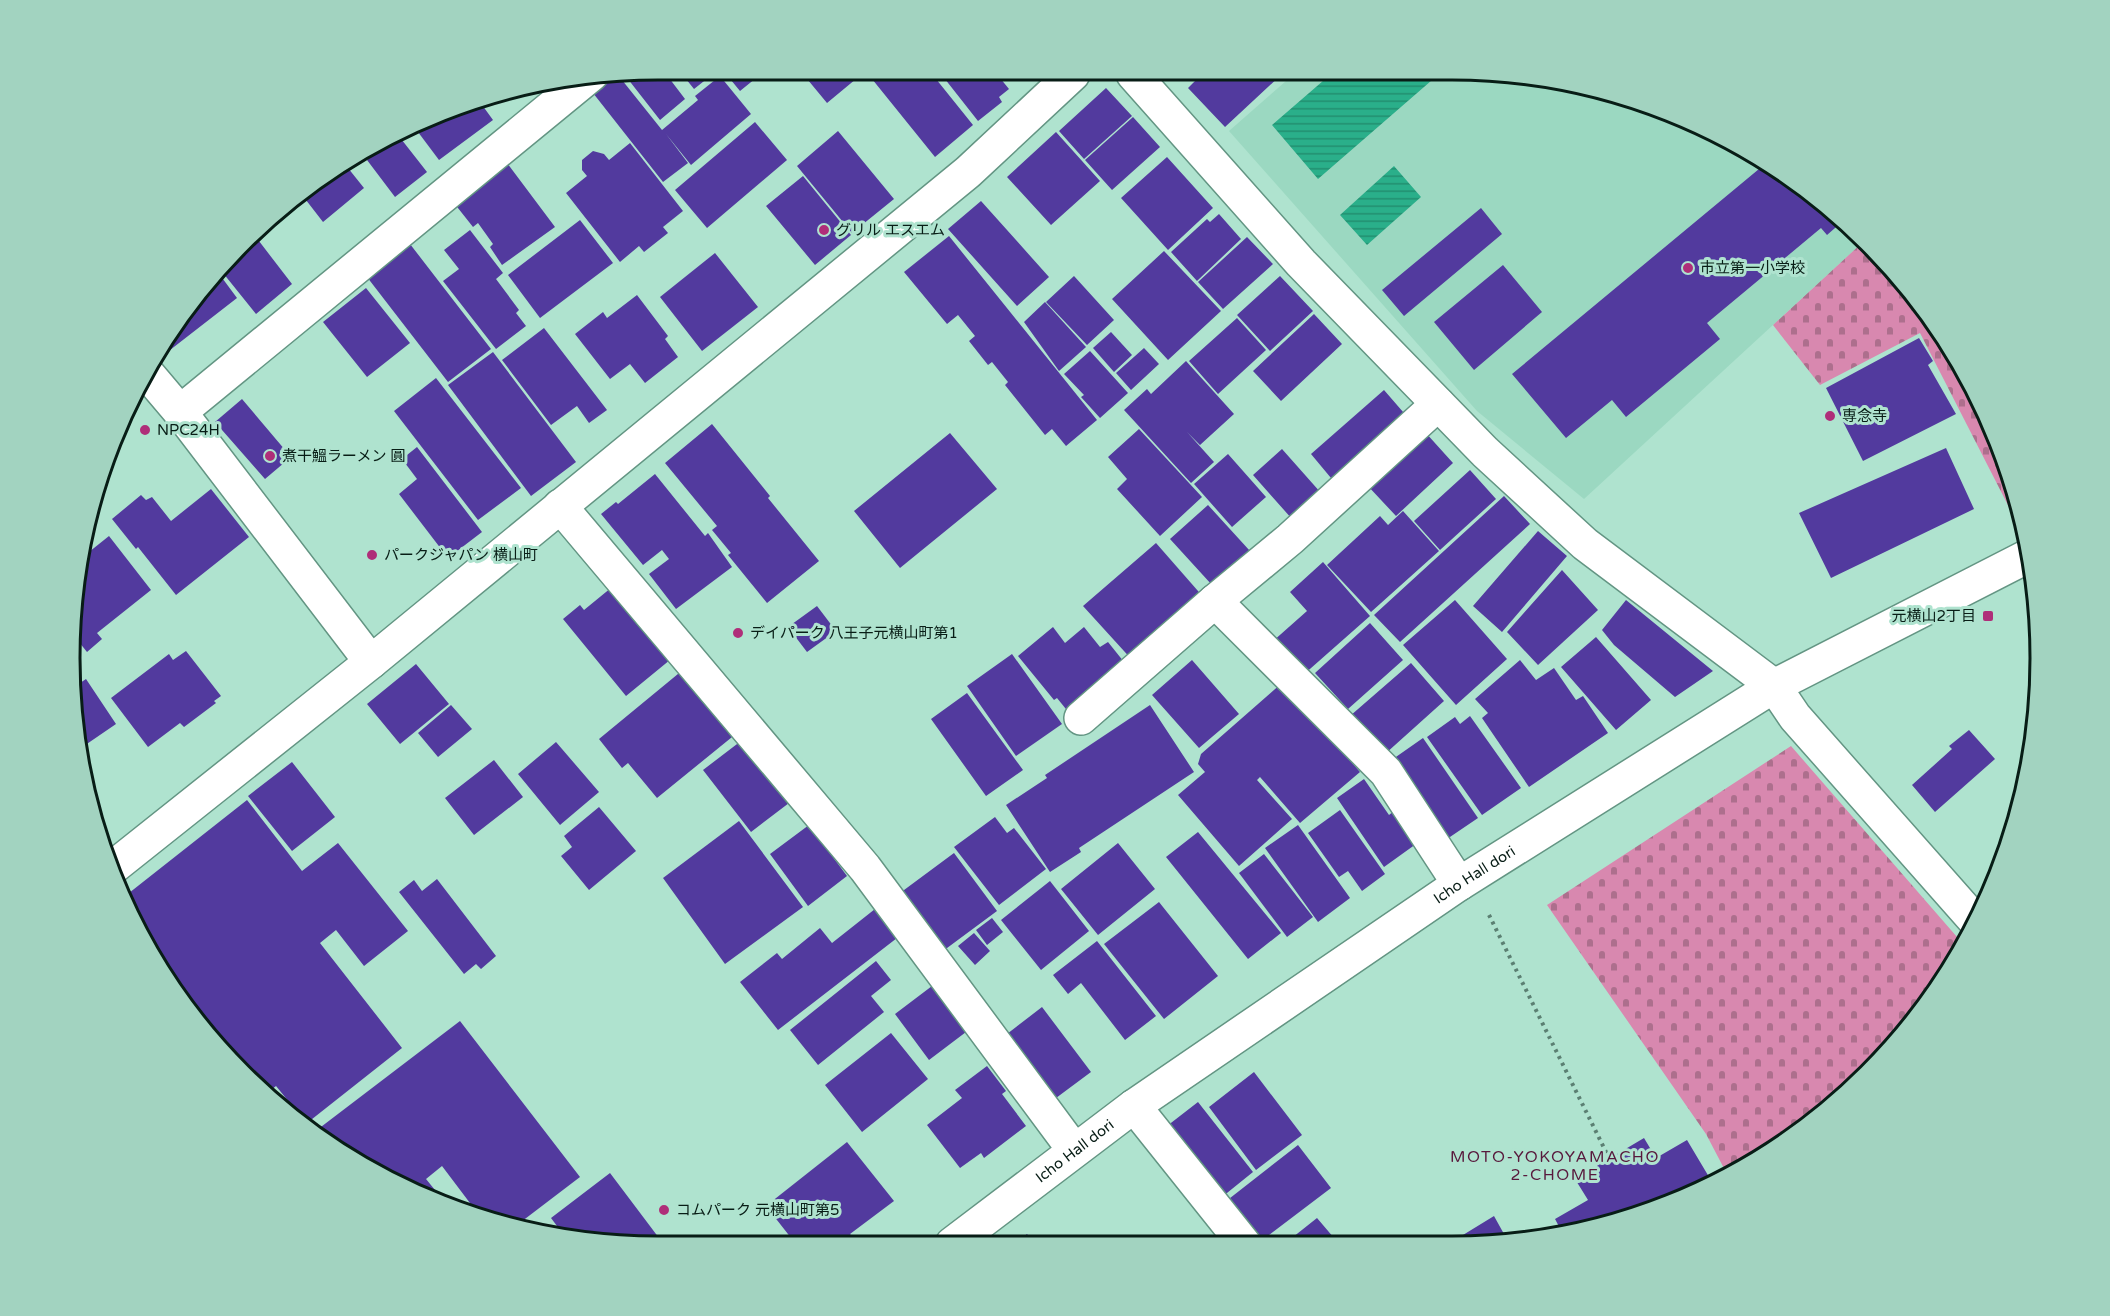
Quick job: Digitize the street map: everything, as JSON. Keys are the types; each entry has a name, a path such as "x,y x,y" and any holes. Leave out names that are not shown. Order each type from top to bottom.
{"street":[{"path":"118,864 371,662 968,172 1067,80"},
{"path":"1138,80 1301,263 1485,452 1586,544 1774,686 1796,717 1970,915"},
{"path":"180,412 579,85"},
{"path":"152,379 180,412 371,662"},
{"path":"1081,718 1290,539 1438,404"},
{"path":"560,506 865,868 1074,1150"},
{"name":"Icho Hall dori","path":"962,1236 1134,1106 1459,884 1774,686 2022,559"},
{"path":"1215,601 1386,772 1459,884"},
{"path":"1134,1106 1238,1236"}],"path":[{"path":"1487,912 1609,1158"}],"shaded area":[{"path":"1287,80 1452,80 1528,84 1602,99 1638,110 1708,139 1773,177 1804,199 1858,246 1584,499 1477,411 1229,131"},
{"path":"1324,80 1432,80 1318,179 1272,125"},
{"path":"1394,166 1421,197 1367,245 1340,215"}],"green space":[{"path":"1858,246 1911,306 1953,369 1986,437 2000,472 2012,513 1920,333 1820,385 1773,325"},
{"path":"1791,746 1958,938 1911,1010 1861,1067 1804,1117 1724,1168 1706,1134 1547,905"}],"building":[{"path":"671,80 685,99 660,120 629,81"},
{"path":"687,80 705,80 694,89"},
{"path":"715,80 723,80 751,114 691,165 666,134 688,163 663,182 593,93 608,82 623,81 662,130 698,100 695,96"},
{"path":"731,80 754,80 740,91"},
{"path":"808,80 855,80 827,103"},
{"path":"873,80 937,80 973,125 935,157"},
{"path":"946,80 1002,80 1009,89 999,97 1002,102 978,121"},
{"path":"1196,80 1276,80 1225,127 1188,88"},
{"path":"1106,88 1132,116 1084,159 1059,131"},
{"path":"483,107 493,120 439,160 418,132"},
{"path":"1133,117 1160,147 1112,190 1085,160"},
{"path":"755,122 787,160 707,228 675,190"},
{"path":"838,131 894,199 852,233 797,166"},
{"path":"1056,132 1100,181 1051,225 1007,177"},
{"path":"401,139 427,172 395,197 367,160"},
{"path":"630,143 683,211 663,227 668,233 644,252 639,246 620,262 566,193 587,176 582,170 582,160 593,151 604,154 609,160"},
{"path":"1167,157 1213,208 1168,250 1121,198"},
{"path":"507,163 555,227 502,265 490,247 493,244 478,223 473,227 454,203"},
{"path":"349,169 364,188 323,222 306,199"},
{"path":"1760,169 1804,199 1837,226 1827,235 1821,228 1707,323 1720,339 1626,417 1612,400 1566,438 1512,374"},
{"path":"803,176 851,235 815,265 766,206"},
{"path":"981,201 1049,277 1017,306 948,229"},
{"path":"1481,208 1502,234 1404,316 1382,290"},
{"path":"1219,214 1241,239 1197,281 1171,252 1207,219 1210,222"},
{"path":"580,220 613,263 540,318 508,275"},
{"path":"470,230 503,273 496,279 519,310 516,313 526,326 496,349 443,281 459,269 444,250"},
{"path":"949,236 1097,420 1066,446 1052,429 1045,435 1005,385 1008,382 992,362 988,365 969,341 975,336 958,315 947,324 904,272"},
{"path":"1247,237 1273,264 1223,309 1198,282"},
{"path":"258,240 292,284 256,314 225,275"},
{"path":"410,244 491,349 448,382 367,277"},
{"path":"1164,251 1221,311 1168,360 1112,299"},
{"path":"715,253 758,307 702,351 660,297"},
{"path":"1503,265 1542,312 1474,370 1434,322"},
{"path":"1074,276 1114,320 1087,345 1046,302"},
{"path":"1280,276 1313,311 1270,351 1237,315"},
{"path":"222,278 237,298 168,352 199,306"},
{"path":"366,288 410,343 367,377 323,322"},
{"path":"637,295 668,336 665,339 678,357 645,383 630,364 610,379 575,334 603,312 607,318"},
{"path":"1045,302 1086,347 1059,371 1024,322"},
{"path":"1314,314 1342,344 1281,401 1253,371"},
{"path":"1237,318 1266,350 1218,394 1189,361"},
{"path":"544,328 607,410 589,423 577,406 551,425 502,360"},
{"path":"1111,332 1132,355 1114,372 1093,348"},
{"path":"1919,338 1933,361 1928,365 1956,414 1863,461 1826,388"},
{"path":"1144,348 1159,364 1131,390 1116,373"},
{"path":"1090,351 1128,393 1100,418 1081,397 1084,395 1064,374"},
{"path":"493,352 576,462 531,496 448,385"},
{"path":"1186,361 1234,414 1200,445 1187,432 1214,462 1191,483 1124,410 1147,389 1151,394"},
{"path":"436,378 521,488 478,520 394,411"},
{"path":"1384,390 1410,420 1336,484 1311,454"},
{"path":"242,399 291,457 265,479 215,422"},
{"path":"712,424 819,561 767,603 728,555 731,553 712,530 717,526 665,463"},
{"path":"1139,429 1202,497 1160,536 1117,489 1127,479 1108,457"},
{"path":"1425,432 1453,463 1396,516 1367,485"},
{"path":"950,433 997,489 900,568 854,511"},
{"path":"417,447 482,532 448,558 399,494 417,479 402,459"},
{"path":"1946,448 1974,509 1831,578 1799,513"},
{"path":"1282,449 1321,493 1292,519 1253,475"},
{"path":"1228,454 1266,497 1232,527 1194,484"},
{"path":"1470,470 1496,499 1440,550 1414,521"},
{"path":"655,474 705,536 708,533 732,567 676,609 649,574 669,559 662,550 643,565 601,514 616,502 618,504"},
{"path":"211,489 249,537 176,595 138,547 136,549 112,519 141,495 146,500 152,497 171,521"},
{"path":"1504,496 1530,524 1400,642 1374,615"},
{"path":"1208,505 1250,551 1212,585 1170,539"},
{"path":"1403,511 1439,551 1371,612 1327,565 1380,516 1388,525"},
{"path":"1538,531 1567,556 1502,632 1473,606"},
{"path":"109,536 151,590 97,633 102,639 87,652 80,644 81,620 84,582 90,551"},
{"path":"1156,543 1205,599 1134,662 1083,606"},
{"path":"1323,562 1370,616 1302,676 1272,642 1307,611 1290,592"},
{"path":"1562,570 1598,610 1538,665 1507,632"},
{"path":"617,583 676,655 626,696 563,619 580,605 584,610"},
{"path":"1455,600 1507,659 1456,705 1403,645"},
{"path":"1626,600 1713,671 1675,697 1614,645 1602,630"},
{"path":"817,606 836,631 807,652 788,627"},
{"path":"1370,623 1403,660 1348,709 1315,673"},
{"path":"1053,627 1065,643 1084,627 1100,647 1108,642 1128,667 1070,714 1057,698 1054,700 1018,656"},
{"path":"1596,637 1651,700 1616,730 1561,667"},
{"path":"186,651 221,696 214,701 216,703 184,727 180,723 148,747 111,698 169,654 173,660"},
{"path":"1012,654 1062,724 1016,756 967,686"},
{"path":"1192,660 1239,714 1199,748 1152,695"},
{"path":"1520,660 1536,680 1554,668 1576,700 1583,696 1608,733 1529,787 1482,718 1488,713 1475,699"},
{"path":"1411,663 1444,701 1385,754 1350,716"},
{"path":"416,664 449,704 400,744 367,704"},
{"path":"684,669 737,733 657,798 628,763 622,768 599,739"},
{"path":"86,679 116,724 86,745 84,734 81,683"},
{"path":"1283,682 1360,772 1300,823 1260,777 1257,780 1292,819 1239,866 1178,795 1205,772 1198,764 1201,754"},
{"path":"967,693 1023,770 986,796 931,719"},
{"path":"451,705 472,729 438,757 418,733"},
{"path":"1150,705 1194,772 1079,848 1081,852 1050,872 1006,805 1047,778 1045,775"},
{"path":"1470,716 1521,788 1482,815 1427,737 1455,717 1460,724"},
{"path":"1969,730 1995,759 1935,812 1912,785 1952,749 1949,746"},
{"path":"1423,738 1478,818 1447,839 1393,759"},
{"path":"741,741 789,803 751,832 703,770"},
{"path":"556,742 599,792 560,825 518,774"},
{"path":"494,760 523,797 474,835 445,798"},
{"path":"292,762 335,817 292,851 248,796"},
{"path":"1364,779 1389,815 1394,811 1416,844 1384,867 1337,798"},
{"path":"247,800 302,871 338,843 408,931 364,966 336,930 320,943 402,1048 311,1120 291,1105 276,1086 273,1089 249,1067 199,1010 157,947 130,892"},
{"path":"599,807 636,851 589,890 561,856 572,847 564,836"},
{"path":"1340,810 1385,874 1362,891 1348,871 1339,877 1308,833"},
{"path":"995,817 1007,833 1014,828 1046,869 999,905 954,847"},
{"path":"739,821 803,907 725,964 663,878"},
{"path":"809,825 847,876 808,906 770,854"},
{"path":"1298,825 1350,898 1318,922 1265,848"},
{"path":"1198,832 1281,933 1248,959 1166,857"},
{"path":"1118,843 1155,889 1098,935 1061,889"},
{"path":"954,853 997,911 943,951 900,893"},
{"path":"1264,854 1313,917 1287,937 1239,873"},
{"path":"437,879 496,956 481,969 476,964 464,974 399,892 414,880 422,891"},
{"path":"1050,881 1089,931 1041,970 1001,920"},
{"path":"1159,902 1218,976 1164,1019 1104,944"},
{"path":"875,909 897,938 778,1030 740,982 777,953 782,959 820,928 832,943"},
{"path":"992,918 1003,932 987,945 976,930"},
{"path":"974,933 990,951 975,965 958,946"},
{"path":"1097,941 1156,1016 1125,1040 1081,983 1068,994 1053,975"},
{"path":"876,961 891,980 871,996 884,1012 818,1065 790,1030"},
{"path":"932,986 966,1032 929,1060 895,1014"},
{"path":"1042,1007 1091,1072 1056,1098 1007,1034"},
{"path":"460,1021 580,1177 523,1220 472,1206 442,1166 426,1179 436,1192 369,1159 320,1127"},
{"path":"891,1033 928,1079 862,1132 825,1085"},
{"path":"987,1066 1006,1091 1002,1094 1026,1126 984,1158 981,1153 960,1168 927,1125 962,1098 955,1090"},
{"path":"1254,1072 1302,1135 1256,1170 1209,1107"},
{"path":"1198,1102 1253,1172 1222,1197 1167,1126"},
{"path":"1644,1138 1656,1158 1687,1140 1709,1177 1638,1206 1559,1226 1555,1219 1588,1200 1575,1179"},
{"path":"847,1142 894,1201 850,1234 852,1236 790,1236 766,1206"},
{"path":"1298,1145 1331,1188 1268,1236 1251,1236 1225,1202"},
{"path":"610,1173 657,1236 582,1232 558,1227 551,1218"},
{"path":"1494,1216 1504,1234 1490,1235 1462,1236"},
{"path":"1317,1218 1332,1236 1294,1236"}],"place":[{"name":"グリル エスエム","path":"824,230"},
{"name":"市立第一小学校","path":"1688,268"},
{"name":"専念寺","path":"1830,416"},
{"name":"NPC24H","path":"145,430"},
{"name":"煮干鰮ラーメン 圓","path":"270,456"},
{"name":"パークジャパン 横山町","path":"372,555"},
{"name":"元横山2丁目","path":"1988,616"},
{"name":"デイパーク 八王子元横山町第1","path":"738,633"},
{"name":"コムパーク 元横山町第5","path":"664,1210"}],"district":[{"name":"MOTO-YOKOYAMACHO 2-CHOME","path":"1555,1166"}]}
